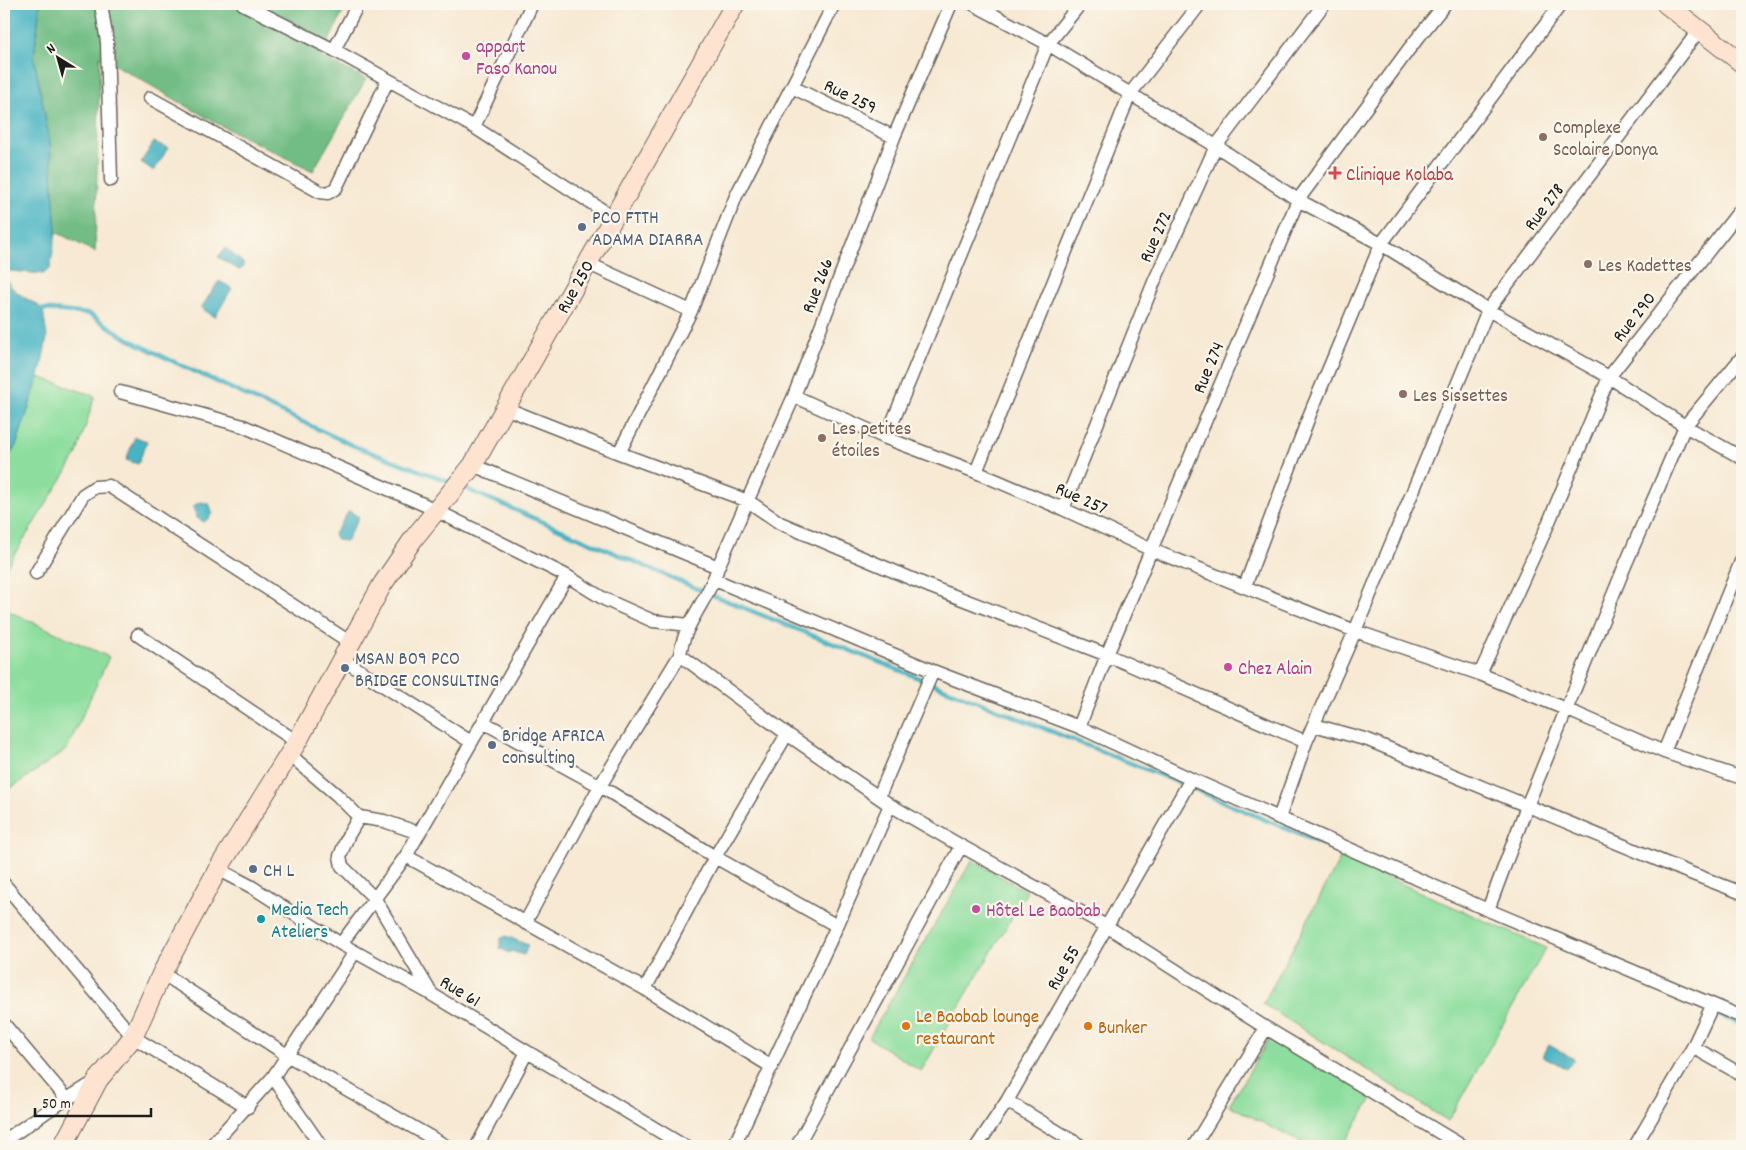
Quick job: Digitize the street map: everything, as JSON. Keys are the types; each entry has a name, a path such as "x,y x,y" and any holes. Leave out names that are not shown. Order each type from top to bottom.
{"street":[{"path":"101,4 107,42 111,180"},
{"path":"243,4 334,50 474,127 613,218"},
{"path":"334,50 358,4"},
{"path":"474,127 532,4"},
{"name":"Rue 250","path":"62,1146 98,1080 133,1037 162,973 218,869 293,748 382,584 435,510 474,465 587,263 736,4"},
{"path":"619,453 691,311 736,196 834,4"},
{"name":"Rue 266","path":"525,923 600,786 680,655 681,645 689,625 716,574 794,396 894,137 951,4"},
{"path":"972,4 1048,44 1216,146 1298,200 1381,244 1488,310 1609,377 1685,426 1742,458"},
{"path":"886,438 1048,44 1080,4"},
{"path":"976,472 1130,94 1200,4"},
{"name":"Rue 272","path":"1063,509 1154,282 1216,146 1324,4"},
{"name":"Rue 274","path":"1079,727 1107,655 1298,200 1409,49 1445,4"},
{"path":"1245,586 1310,414 1381,244 1561,4"},
{"path":"1666,4 1742,63"},
{"name":"Rue 278","path":"1279,818 1306,742 1355,631 1488,310 1700,29"},
{"path":"150,98 320,192 328,193 336,188 388,80"},
{"name":"Rue 259","path":"792,87 894,137"},
{"name":"Rue 290","path":"1480,674 1546,529 1609,377 1742,208"},
{"path":"587,263 691,311"},
{"path":"1488,910 1527,806 1568,710 1624,568 1685,426 1742,357"},
{"path":"120,392 243,426 435,510 567,576 604,599 652,621 689,625"},
{"name":"Rue 257","path":"794,396 886,438 976,472 1063,509 1152,550 1355,631 1480,674 1664,752 1742,778"},
{"path":"506,408 748,501 789,527 930,587 1107,655 1306,742"},
{"path":"474,465 933,671 1079,727 1191,779 1488,910 1712,1006 1742,1017"},
{"path":"36,573 83,495 95,487 109,486 346,651 471,742"},
{"path":"1664,752 1742,559"},
{"path":"342,944 406,856 567,576"},
{"path":"138,635 293,748 359,817 384,820 419,833"},
{"path":"680,655 786,734 890,805 1108,927 1266,1028 1462,1146"},
{"path":"879,796 933,671"},
{"path":"483,722 600,786 715,857 837,926"},
{"path":"1314,725 1368,740 1742,893"},
{"path":"645,989 715,857 786,734"},
{"name":"Rue 55","path":"977,1146 1007,1101 1191,779"},
{"path":"734,1146 837,926 890,805"},
{"path":"359,817 348,836 340,856 342,866 375,899 431,994"},
{"path":"797,1146 961,846"},
{"path":"406,856 645,989 772,1067"},
{"name":"Rue 61","path":"218,869 252,887 355,952 431,994 684,1146"},
{"path":"4,884 133,1037 248,1107"},
{"path":"212,1146 273,1077 355,952"},
{"path":"162,973 287,1054 446,1146"},
{"path":"1635,1146 1693,1047 1712,1006"},
{"path":"4,1024 67,1099"},
{"path":"1194,1146 1266,1028"},
{"path":"1693,1047 1742,1076"},
{"path":"477,1146 527,1052"},
{"path":"273,1077 322,1146"},
{"path":"4,1141 98,1080"},
{"path":"1007,1101 1081,1146"}],"green space":[{"path":"40,4 347,4 321,57 366,79 313,171 216,123 100,56 95,252 56,232 50,143 34,58"},
{"path":"39,377 95,396 76,456 4,571 4,464 16,446"},
{"path":"4,609 109,657 67,749 4,793"},
{"path":"1341,857 1546,948 1448,1121 1263,1004"},
{"path":"972,860 1027,892 921,1071 869,1038"},
{"path":"1272,1034 1373,1097 1342,1146 1307,1146 1229,1105"}],"water":[{"path":"4,4 40,4 34,58 50,143 56,232 50,269 43,274 9,271 5,275 15,291 43,309 47,338 39,377 16,446 4,464"},
{"path":"154,142 168,148 154,171 141,162"},
{"path":"226,248 243,263 243,268 239,270 218,257"},
{"path":"219,281 232,288 215,317 201,308"},
{"path":"135,437 147,441 138,464 126,460"},
{"path":"197,503 209,504 212,512 204,522 197,518 193,507"},
{"path":"349,511 359,517 346,541 337,540 334,534"},
{"path":"506,936 528,945 524,955 511,951 509,953 500,948 500,939"},
{"path":"1549,1045 1574,1059 1567,1069 1543,1056"}],"waterway":[{"path":"43,309 89,314 128,339 166,358 354,446 453,483"},
{"path":"462,487 707,593 1175,781 1403,879"},
{"path":"1560,947 1742,1025"}],"place":[{"name":"appart Faso Kanou","path":"466,56"},
{"name":"Complexe Scolaire Donya","path":"1543,137"},
{"name":"Clinique Kolaba","path":"1335,173"},
{"name":"PCO FTTH ADAMA DIARRA","path":"582,227"},
{"name":"Les Kadettes","path":"1588,264"},
{"name":"Les Sissettes","path":"1403,394"},
{"name":"Les petites étoiles","path":"822,438"},
{"name":"Chez Alain","path":"1228,667"},
{"name":"MSAN B09 PCO BRIDGE CONSULTING","path":"345,668"},
{"name":"Bridge AFRICA consulting","path":"492,745"},
{"name":"CH L","path":"253,869"},
{"name":"Hôtel Le Baobab","path":"976,909"},
{"name":"Media Tech Ateliers","path":"261,919"},
{"name":"Le Baobab lounge restaurant","path":"906,1026"},
{"name":"Bunker","path":"1088,1026"}]}
